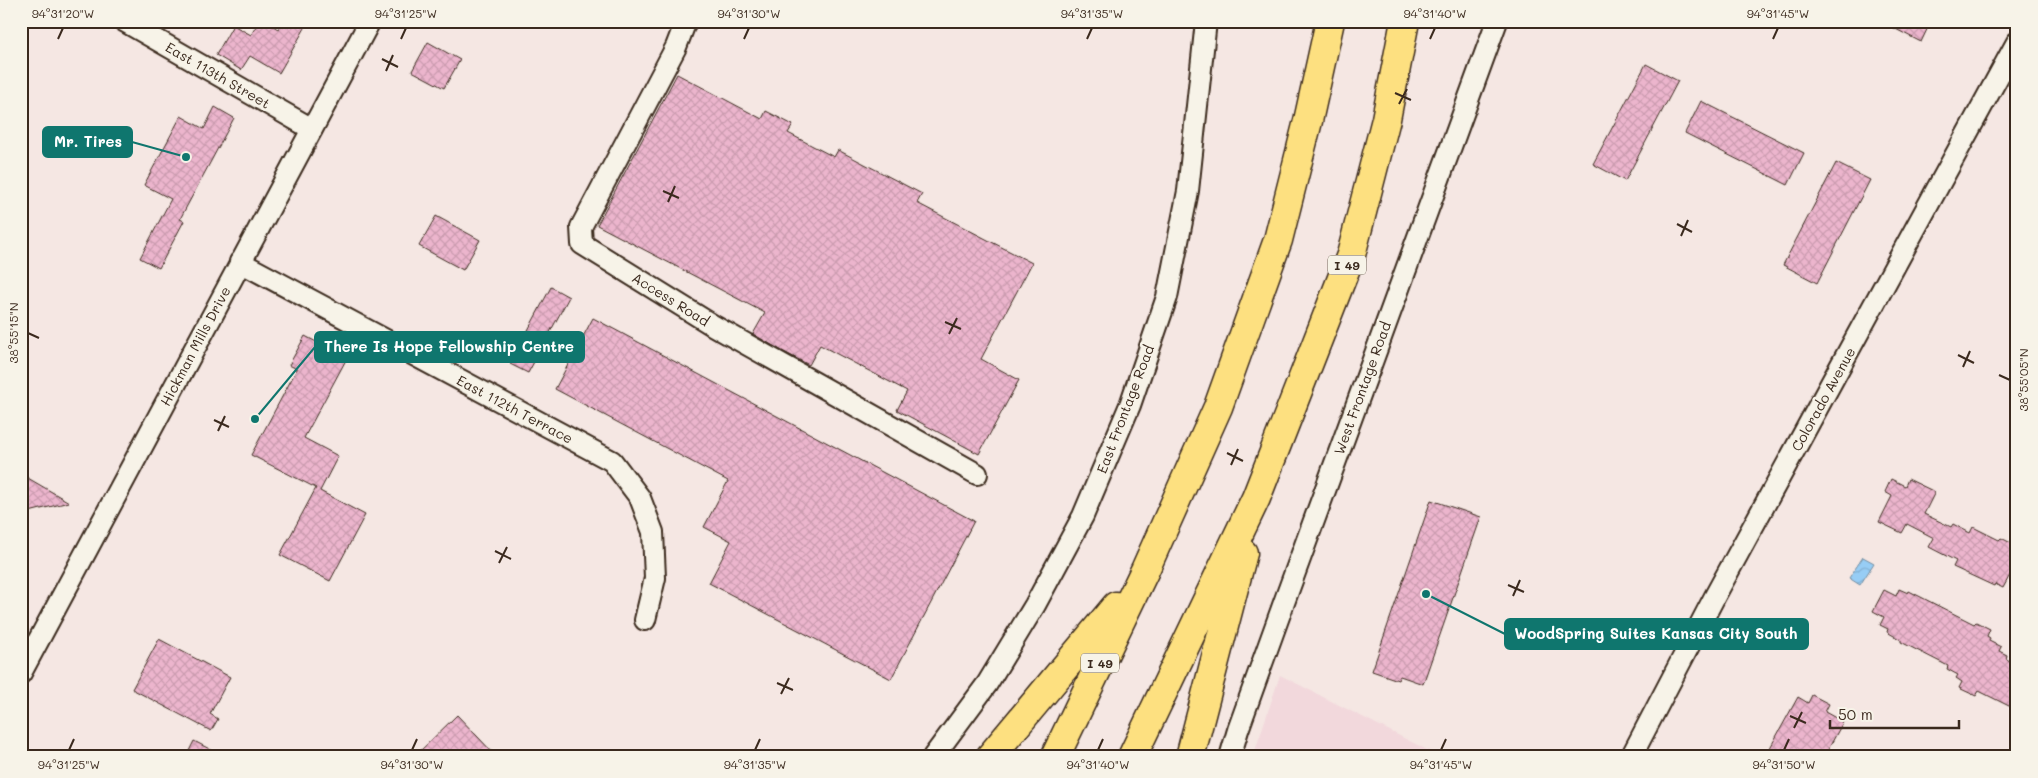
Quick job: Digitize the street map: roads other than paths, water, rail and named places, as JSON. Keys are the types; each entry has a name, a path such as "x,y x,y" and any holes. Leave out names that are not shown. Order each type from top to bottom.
{"highway":[{"name":"I 49","path":"1055,757 1146,570 1218,407 1278,240 1308,121 1330,21"},
{"name":"I 49","path":"1132,757 1256,498 1351,255 1386,119 1404,21"},
{"path":"1190,757 1256,498"},
{"path":"990,757 1146,570"}],"street":[{"name":"East 113th Street","path":"124,21 312,129"},
{"name":"Hickman Mills Drive","path":"21,672 370,21"},
{"name":"Access Road","path":"686,21 676,47 581,227 582,244 714,326 978,474"},
{"name":"East Frontage Road","path":"934,757 987,684 1035,605 1083,516 1130,405 1167,297 1188,191 1206,21"},
{"name":"West Frontage Road","path":"1230,757 1286,597 1497,21"},
{"name":"Colorado Avenue","path":"1631,757 1719,588 2017,42"},
{"name":"East 112th Terrace","path":"240,262 612,461 640,498 653,532 655,578 645,620"}],"water":[{"path":"1863,557 1874,563 1860,585 1849,578"}],"place":[{"name":"Mr. Tires","path":"186,157"},
{"name":"There Is Hope Fellowship Centre","path":"255,419"},
{"name":"WoodSpring Suites Kansas City South","path":"1426,594"}]}
